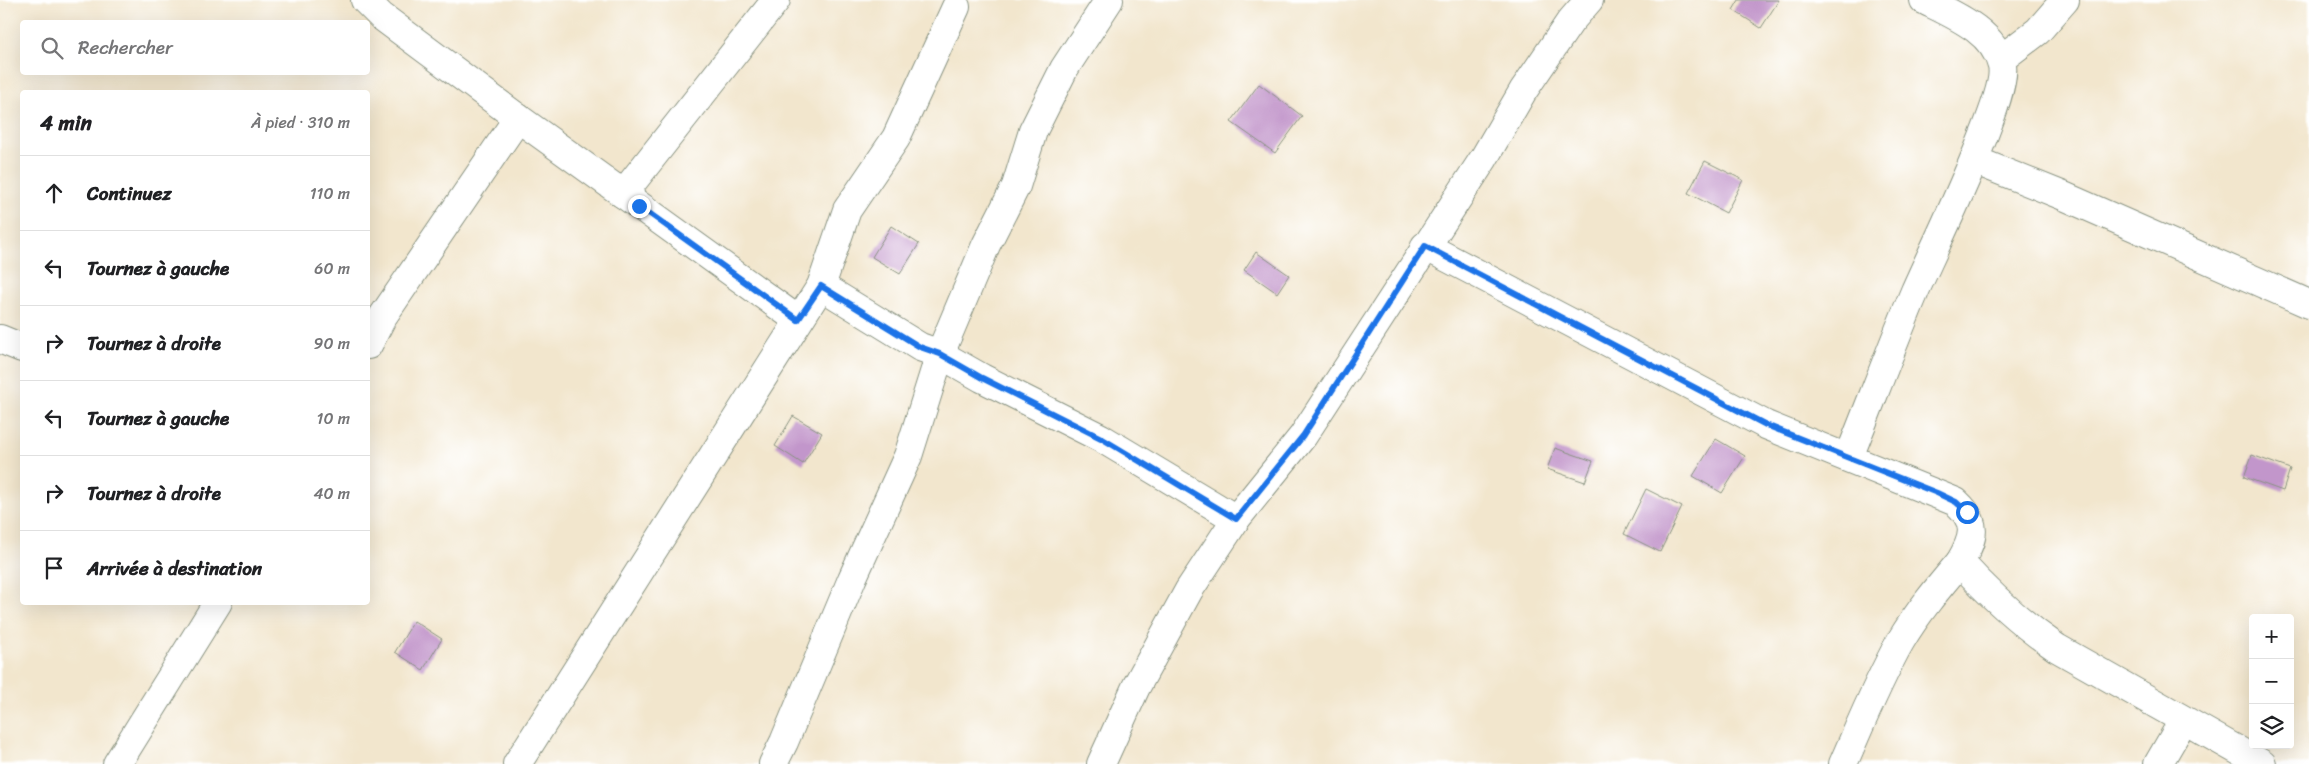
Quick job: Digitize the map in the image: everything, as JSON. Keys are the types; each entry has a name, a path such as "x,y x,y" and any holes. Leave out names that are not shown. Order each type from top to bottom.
{"street":[{"path":"365,0 381,16 518,118 798,320"},
{"path":"623,194 776,0"},
{"path":"773,764 852,579 908,456 940,354 986,245 1016,186 1033,131 1064,68 1109,0"},
{"path":"1101,764 1136,687 1180,606 1236,519 1303,436 1484,158 1523,91 1570,22 1589,0"},
{"path":"1849,457 1915,292 1974,160 2002,85 2003,69 2000,59 1985,35 1924,0"},
{"path":"2000,59 2038,30 2065,0"},
{"path":"517,764 821,286 847,210 896,138 956,7"},
{"path":"370,341 383,316 518,118"},
{"path":"1974,160 2066,197 2309,304"},
{"path":"1425,246 1766,425 1849,457 1956,502 1967,512 1972,524 1970,544 1960,562 1922,608 1900,643 1868,706 1843,764"},
{"path":"821,286 920,347 940,354 982,378 1101,438 1236,519"},
{"path":"0,339 20,347"},
{"path":"1960,562 1991,596 2026,627 2057,648 2182,721 2262,764"},
{"path":"117,764 216,605"},
{"path":"2158,764 2182,721"}],"building":[{"path":"1739,0 1779,0 1761,28 1733,10"},
{"path":"1259,84 1302,116 1275,153 1231,122"},
{"path":"1705,161 1743,180 1726,213 1688,193"},
{"path":"891,226 919,244 900,274 872,257"},
{"path":"1256,252 1289,275 1277,293 1244,270"},
{"path":"793,416 822,433 803,464 775,446"},
{"path":"1716,439 1745,456 1722,493 1693,476"},
{"path":"1555,448 1593,461 1585,482 1547,469"},
{"path":"2252,455 2290,469 2283,491 2244,477"},
{"path":"1646,489 1682,507 1660,552 1624,534"},
{"path":"414,621 442,639 423,670 395,652"}],"route":[{"path":"639,206 798,320 821,286 920,347 940,354 982,378 1041,406 1101,438 1236,519 1303,436 1425,246 1633,353 1766,425 1937,493 1956,502 1967,512"}]}
